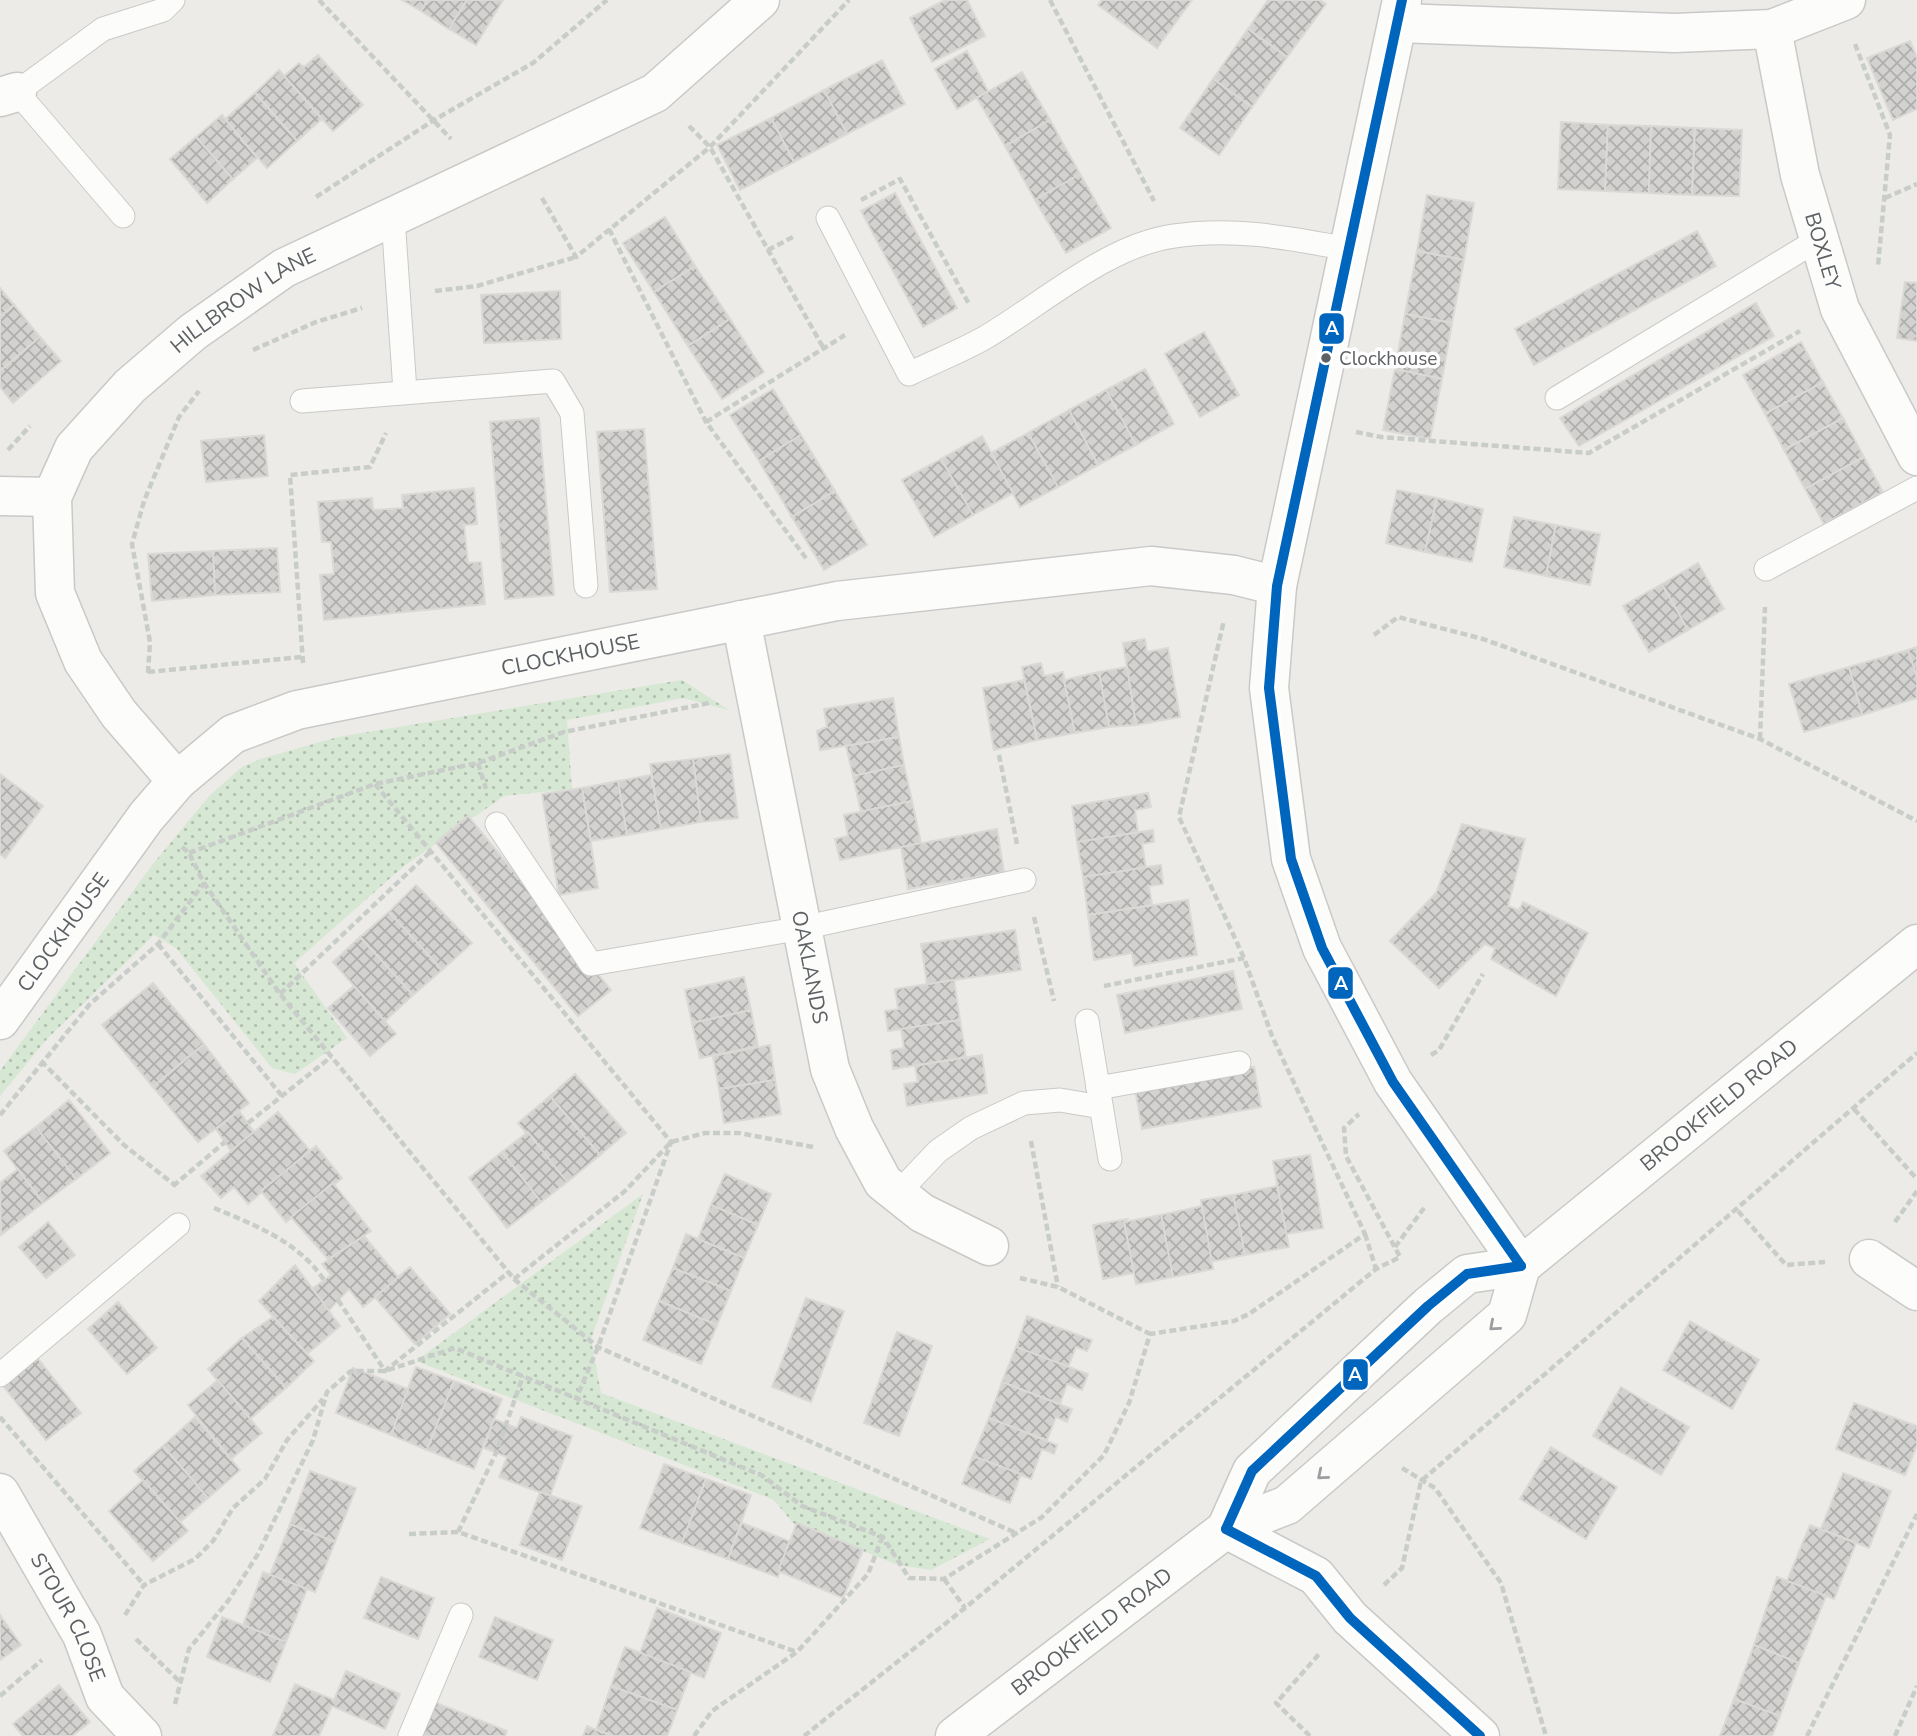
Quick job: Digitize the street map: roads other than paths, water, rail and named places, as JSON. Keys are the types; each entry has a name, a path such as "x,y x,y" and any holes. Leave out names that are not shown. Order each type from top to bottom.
{"street":[{"name":"HILLBROW LANE","path":"177,781 119,713 83,661 55,593 52,497 74,448 130,386 193,332 284,268 655,93 760,0"},
{"path":"1521,1266 1393,1082 1322,948 1291,859 1269,688 1277,586 1400,12 1675,33 1772,29 1842,1"},
{"name":"BOXLEY","path":"1772,29 1801,175 1840,310 1917,456"},
{"path":"0,496 52,497"},
{"name":"CLOCKHOUSE","path":"0,1020 146,817 177,781 233,734 312,708 837,601 1151,566 1234,575 1277,586"},
{"name":"OAKLANDS","path":"741,620 830,1069 883,1182 922,1213 989,1245"},
{"name":"BROOKFIELD ROAD","path":"1226,1529 1252,1471 1428,1306 1467,1274 1521,1266 1917,944"},
{"path":"1869,1259 1917,1291"},
{"name":"BROOKFIELD ROAD","path":"955,1736 1226,1529 1287,1505 1507,1315 1521,1266"},
{"name":"STOUR CLOSE","path":"0,1493 82,1635 105,1697 142,1736"},
{"path":"1226,1529 1315,1576 1350,1618 1480,1736"}],"lane":[{"path":"123,216 8,94 103,29 163,10 173,0"},
{"path":"393,218 405,391"},
{"path":"828,218 909,374 986,337 1046,295 1127,251 1172,236 1249,231 1349,249"},
{"path":"1557,398 1819,239"},
{"path":"302,401 553,381 572,413 586,586"},
{"path":"1766,569 1917,488"},
{"path":"497,824 591,964 802,928 1024,880"},
{"path":"1087,1021 1110,1159"},
{"path":"898,1194 938,1151 971,1128 1024,1103 1099,1098 1239,1063"},
{"path":"0,1375 178,1224"},
{"path":"410,1736 461,1615"}],"place":[{"name":"Clockhouse","path":"1326,358"}]}
